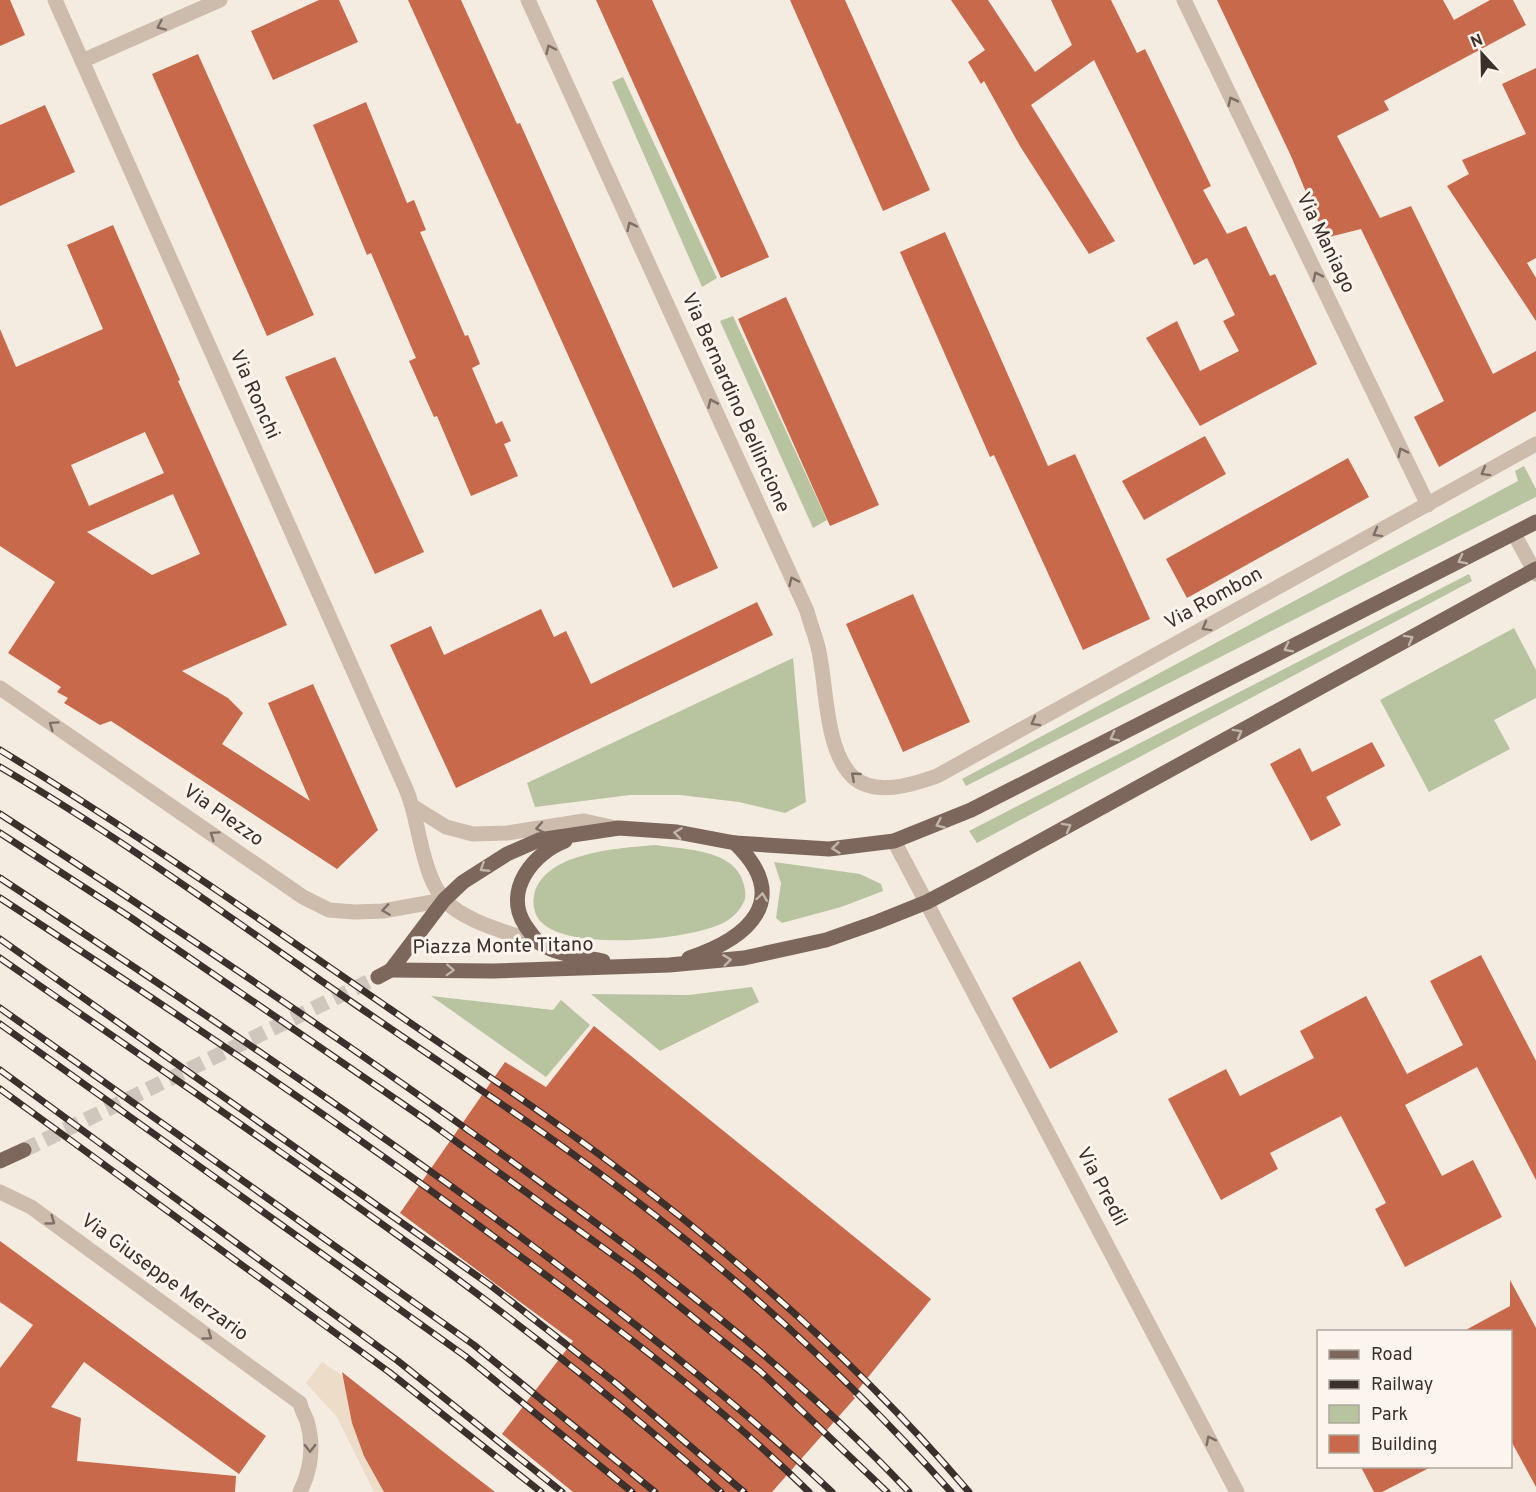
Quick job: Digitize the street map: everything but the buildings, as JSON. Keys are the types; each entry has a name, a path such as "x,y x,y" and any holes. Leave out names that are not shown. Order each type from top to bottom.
{"main road":[{"path":"894,841 971,810 1536,522"},
{"path":"927,902 1535,571"},
{"name":"Piazza Monte Titano","path":"894,841 829,849 735,843 677,832 619,828 539,840 507,854 463,882 444,900 385,973 669,965 733,959 782,951 857,929 927,902"},
{"name":"Piazza Monte Titano","path":"591,831 549,847 522,878 517,892 517,906 521,920 539,943 579,957 630,966"},
{"name":"Piazza Monte Titano","path":"669,965 723,944 755,916 762,903 763,883 758,869 735,843"},
{"path":"0,1161 24,1149"}],"street":[{"name":"Via Ronchi","path":"56,0 414,807"},
{"path":"82,61 220,0"},
{"name":"Via Bernardino Bellincione","path":"528,0 807,611 818,648 828,719 844,763 852,776 865,783 879,787 910,785"},
{"name":"Via Maniago","path":"1184,0 1428,505"},
{"name":"Via Rombon","path":"910,785 937,776 1536,444"},
{"path":"1514,534 1535,571"},
{"name":"Via Plezzo","path":"0,688 303,897 329,909 383,911 444,900"},
{"path":"414,807 427,865 444,900"},
{"name":"Piazza Monte Titano","path":"414,807 446,827 473,834 507,833 584,821 619,828"},
{"path":"894,841 927,902"},
{"name":"Piazza Monte Titano","path":"444,900 478,921 539,943"},
{"name":"Via Predil","path":"927,902 1237,1492"},
{"name":"Via Giuseppe Merzario","path":"0,1192 31,1207 300,1403 309,1431 310,1450 309,1471 300,1492"}],"green space":[{"path":"623,77 717,278 702,287 612,82"},
{"path":"733,316 827,520 813,528 720,321"},
{"path":"1524,466 1536,489 1536,497 966,786 962,779 1518,481 1515,471"},
{"path":"1469,574 1472,581 977,843 969,831"},
{"path":"1514,628 1536,670 1536,698 1494,720 1510,749 1429,792 1380,700"},
{"path":"793,658 806,802 785,813 739,802 680,795 630,795 535,807 527,783"},
{"path":"656,845 708,853 731,864 739,873 745,890 745,899 739,910 725,922 704,930 682,935 628,940 575,937 554,931 538,919 535,913 534,896 540,881 551,870 584,855"},
{"path":"774,862 860,874 881,884 883,891 841,907 782,923 776,918 781,883"},
{"path":"752,987 759,1002 660,1051 591,994 689,995"},
{"path":"431,996 553,1010 561,1000 590,1025 546,1077"}],"shaded area":[{"path":"322,1362 495,1492 374,1492 337,1417 306,1383"}],"tunnel":[{"path":"24,1150 378,977"}],"railway":[{"path":"0,750 99,812 245,909 530,1105 660,1201 800,1318 887,1402 969,1492"},
{"path":"0,767 91,823 180,883 543,1133 652,1213 770,1311 808,1346 881,1417 951,1492"},
{"path":"0,814 309,1019 602,1227 709,1310 812,1397 909,1492"},
{"path":"0,833 130,917 429,1122 638,1273 760,1371 887,1492"},
{"path":"0,878 329,1100 522,1238 680,1361 832,1492"},
{"path":"0,898 265,1074 460,1212 671,1371 776,1460 809,1492"},
{"path":"0,939 490,1285 617,1384 744,1492"},
{"path":"0,958 277,1149 459,1280 636,1419 721,1492"},
{"path":"0,1008 474,1345 655,1492"},
{"path":"0,1024 465,1356 632,1492"},
{"path":"0,1070 398,1361 562,1492"},
{"path":"0,1089 389,1372 541,1492"}]}
